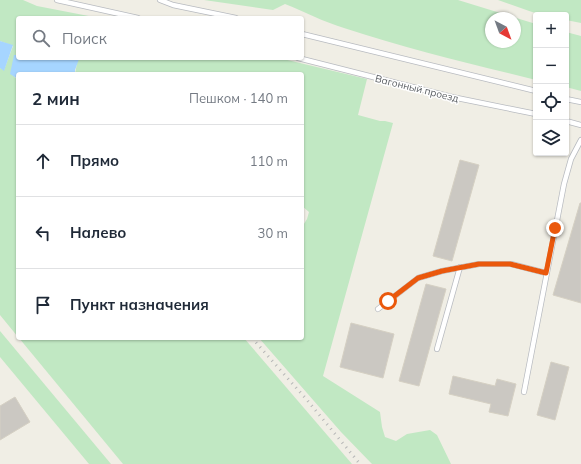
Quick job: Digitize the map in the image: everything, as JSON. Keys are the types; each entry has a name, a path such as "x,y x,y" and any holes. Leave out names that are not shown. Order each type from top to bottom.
{"lane":[{"path":"57,0 129,16"},
{"path":"160,0 173,5 226,16"},
{"path":"304,34 533,90"},
{"name":"Вагонный проезд","path":"304,60 452,97 533,113"},
{"path":"569,99 581,102"},
{"path":"569,122 581,125"},
{"path":"524,392 564,184 571,159 581,140"},
{"path":"378,309 418,278 460,267 479,264 510,264 546,273"},
{"path":"437,349 460,267"}],"green space":[{"path":"0,0 23,0 37,6 89,16 16,16 16,55 14,55 14,77 16,78 16,335 0,315 0,68 4,70 13,46 0,41"},
{"path":"204,0 458,0 497,12 485,12 485,48 521,48 521,19 533,23 533,79 368,36 329,23 285,4 273,10"},
{"path":"498,0 581,0 581,23 569,21 569,12 532,12"},
{"path":"569,33 581,36 581,91 569,88"},
{"path":"78,60 287,60 367,79 358,115 393,123 323,376 380,412 385,437 396,441 407,434 430,430 437,435 451,464 372,464 341,432 261,340 304,340 304,224 309,212 304,208 304,72 75,72"},
{"path":"0,331 111,464 89,464 0,357"},
{"path":"21,340 246,340 352,464 123,464"}],"water":[{"path":"0,41 13,45 4,71 0,68"},
{"path":"14,55 16,55 16,60 79,60 75,72 16,72 16,78 10,74"}],"building":[{"path":"460,160 479,165 452,261 433,256"},
{"path":"581,203 581,303 553,295"},
{"path":"426,284 446,289 419,386 399,381"},
{"path":"351,323 394,334 383,378 340,367"},
{"path":"551,362 569,367 555,420 537,415"},
{"path":"453,376 495,386 497,379 516,384 508,416 489,412 491,404 449,394"},
{"path":"15,397 30,422 0,440 0,406"}],"railway":[{"path":"254,340 307,400 360,464"}],"route":[{"path":"388,301 418,278 442,271 479,264 510,264 546,273 555,228"}]}
